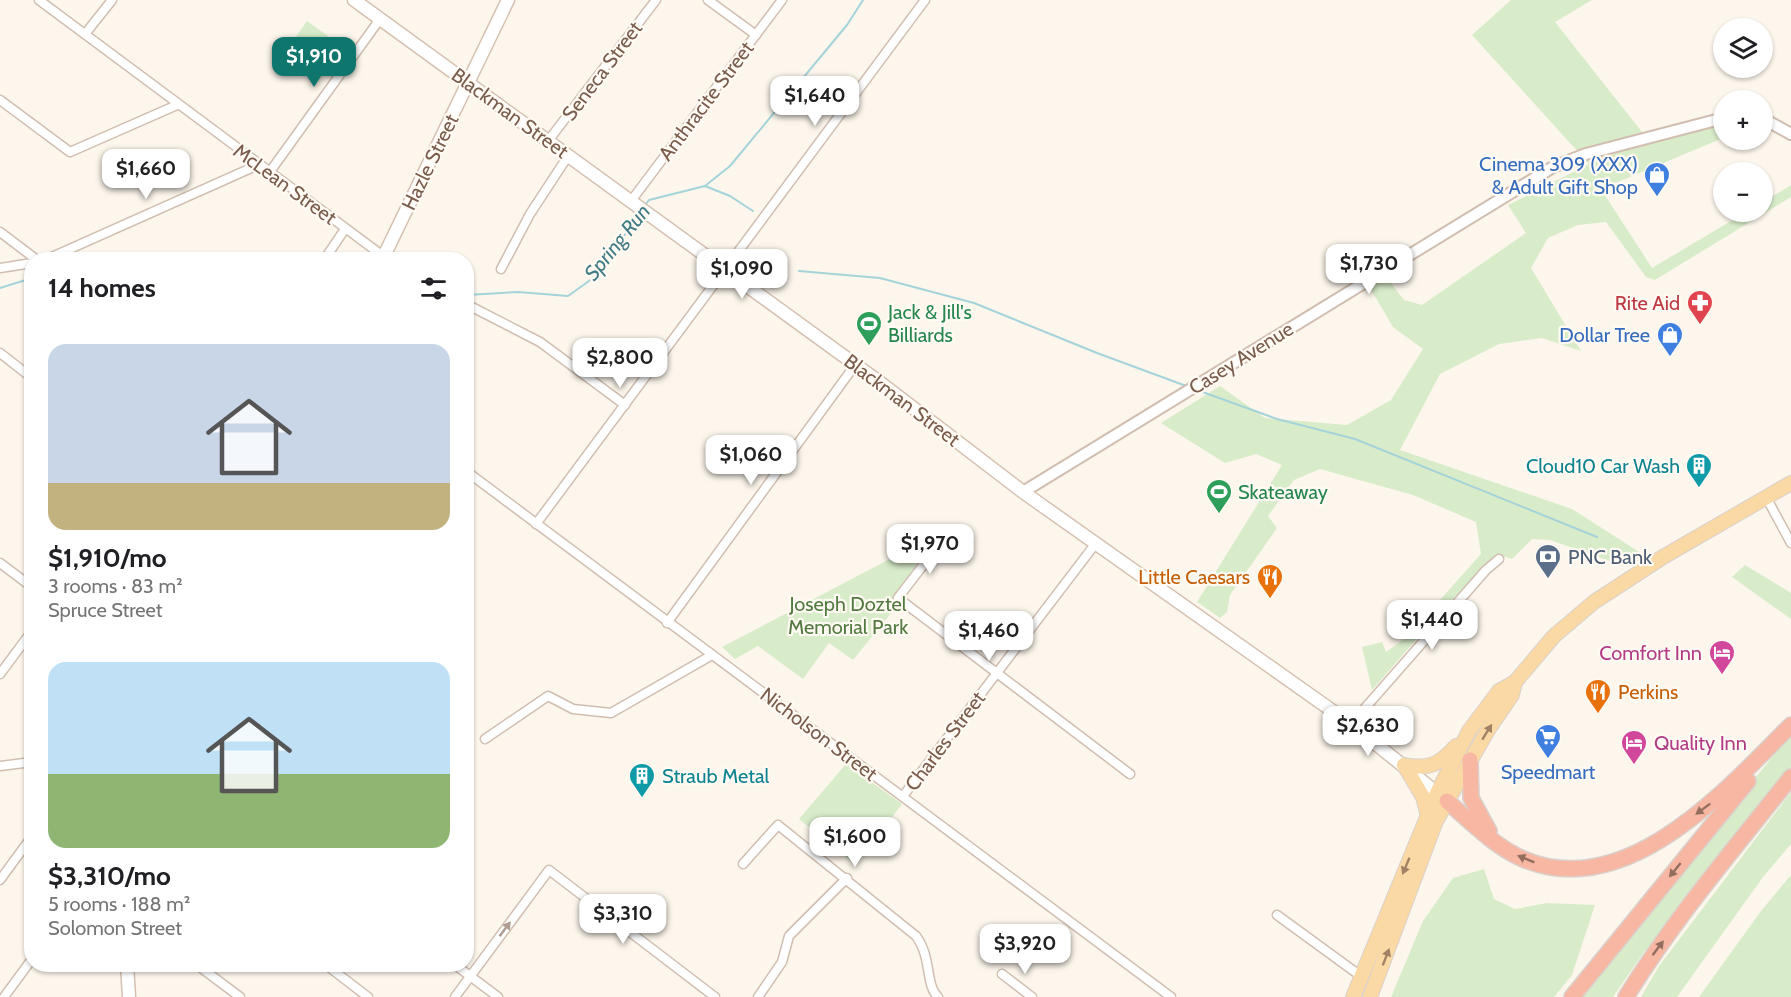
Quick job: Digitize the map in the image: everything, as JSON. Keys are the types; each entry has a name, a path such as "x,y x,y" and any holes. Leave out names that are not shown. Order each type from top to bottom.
{"highway":[{"path":"1442,797 1497,844 1523,859 1563,869 1598,866 1627,857 1667,835 1722,795 1791,726"},
{"path":"1572,997 1791,726"},
{"path":"1470,760 1471,798 1497,844"},
{"path":"1626,997 1654,954 1791,777"}],"main road":[{"name":"Hazle Street","path":"387,252 508,0"},
{"name":"Blackman Street","path":"356,1 726,270 1023,492 1351,724 1442,797"},
{"path":"1404,765 1425,767 1441,762 1469,731 1499,691 1515,682 1554,636 1594,602 1648,566 1791,483"},
{"path":"1353,997 1428,816 1470,760 1512,695 1515,682"},
{"path":"1370,997 1436,821 1442,797 1469,731"},
{"path":"1404,765 1423,797 1428,816"},
{"path":"127,972 129,997"}],"street":[{"name":"McLean Street","path":"39,0 375,252"},
{"path":"85,34 112,0"},
{"name":"Seneca Street","path":"548,141 656,0"},
{"path":"708,0 756,35"},
{"name":"Anthracite Street","path":"639,207 782,0"},
{"path":"537,524 925,0"},
{"path":"269,173 380,19"},
{"path":"0,100 70,152 177,105"},
{"name":"Casey Avenue","path":"1023,492 1547,170 1586,154 1713,121"},
{"path":"1773,124 1791,134"},
{"path":"501,269 530,214 568,156"},
{"path":"63,252 258,165"},
{"path":"329,252 345,229"},
{"path":"0,232 26,252"},
{"path":"0,268 24,264"},
{"path":"474,308 540,342 625,405"},
{"path":"0,353 24,372"},
{"path":"667,623 855,365"},
{"name":"Nicholson Street","path":"474,477 1171,997"},
{"path":"1766,497 1791,543"},
{"path":"944,538 897,598 1130,774"},
{"name":"Charles Street","path":"903,796 1096,543"},
{"path":"1351,724 1486,570 1499,559"},
{"path":"0,563 24,580"},
{"path":"0,674 24,642"},
{"path":"485,739 548,696 573,709 611,713 712,655"},
{"path":"0,766 24,763"},
{"path":"743,864 777,825 899,920 920,942 927,956 935,994"},
{"path":"0,880 24,849"},
{"path":"474,971 549,870 715,997"},
{"path":"758,997 782,962 789,936 847,878"},
{"path":"1277,915 1362,977"},
{"path":"4,997 24,970"},
{"path":"207,972 240,997"},
{"path":"335,972 368,997"},
{"path":"465,972 498,997"},
{"path":"455,997 473,972"},
{"path":"1002,974 1032,997"}],"green space":[{"path":"1511,0 1592,0 1555,22 1642,132 1713,124 1713,142 1601,189 1652,268 1729,222 1750,222 1655,280 1646,277 1606,222 1578,225 1548,238 1531,268 1581,351 1542,338 1499,344 1440,374 1400,450 1572,509 1644,555 1624,566 1550,540 1532,539 1512,559 1496,554 1441,611 1372,690 1362,647 1382,642 1386,652 1407,637 1481,554 1476,522 1413,495 1320,469 1294,480 1268,516 1277,528 1230,595 1227,612 1220,618 1197,602 1282,465 1256,454 1225,463 1161,423 1220,386 1265,418 1347,425 1391,400 1423,349 1393,327 1370,288 1387,278 1404,300 1422,305 1526,233 1508,205 1589,164 1472,35"},
{"path":"307,21 349,51 330,77 288,48"},
{"path":"1791,185 1791,197 1773,208 1773,196"},
{"name":"Joseph Doztel Memorial Park","path":"911,548 922,556 892,600 896,607 853,660 829,643 803,679 758,646 735,659 722,647"},
{"path":"1745,565 1791,593 1791,619 1732,577"},
{"path":"1791,734 1791,767 1644,952 1613,997 1577,997"},
{"path":"846,764 902,804 856,865 799,819"},
{"path":"1791,792 1791,844 1763,877 1677,997 1641,997 1659,966"},
{"path":"1484,869 1494,899 1515,909 1547,903 1595,905 1572,975 1554,997 1391,997 1423,921 1453,878"},
{"path":"1791,875 1791,997 1699,997 1761,911"}],"waterway":[{"name":"Spring Run","path":"645,205 649,200 705,186 730,166 847,25 863,0"},
{"path":"705,186 730,196 753,211"},
{"name":"Spring Run","path":"474,295 518,292 568,296 596,276 640,213"},
{"path":"799,271 880,278 974,303 1097,353 1189,387"},
{"name":"Spring Run","path":"0,288 24,280"},
{"path":"1197,390 1277,419 1355,439 1597,537"}],"place":[{"name":"Cinema 309 (XXX) & Adult Gift Shop","path":"1657,198"},
{"name":"Rite Aid","path":"1700,326"},
{"name":"Jack & Jill's Billiards","path":"869,347"},
{"name":"Dollar Tree","path":"1670,358"},
{"name":"Cloud10 Car Wash","path":"1699,489"},
{"name":"Skateaway","path":"1219,515"},
{"name":"PNC Bank","path":"1548,580"},
{"name":"Little Caesars","path":"1270,600"},
{"name":"Comfort Inn","path":"1722,676"},
{"name":"Perkins","path":"1598,715"},
{"name":"Speedmart","path":"1548,760"},
{"name":"Quality Inn","path":"1634,766"},
{"name":"Straub Metal","path":"642,799"}]}
